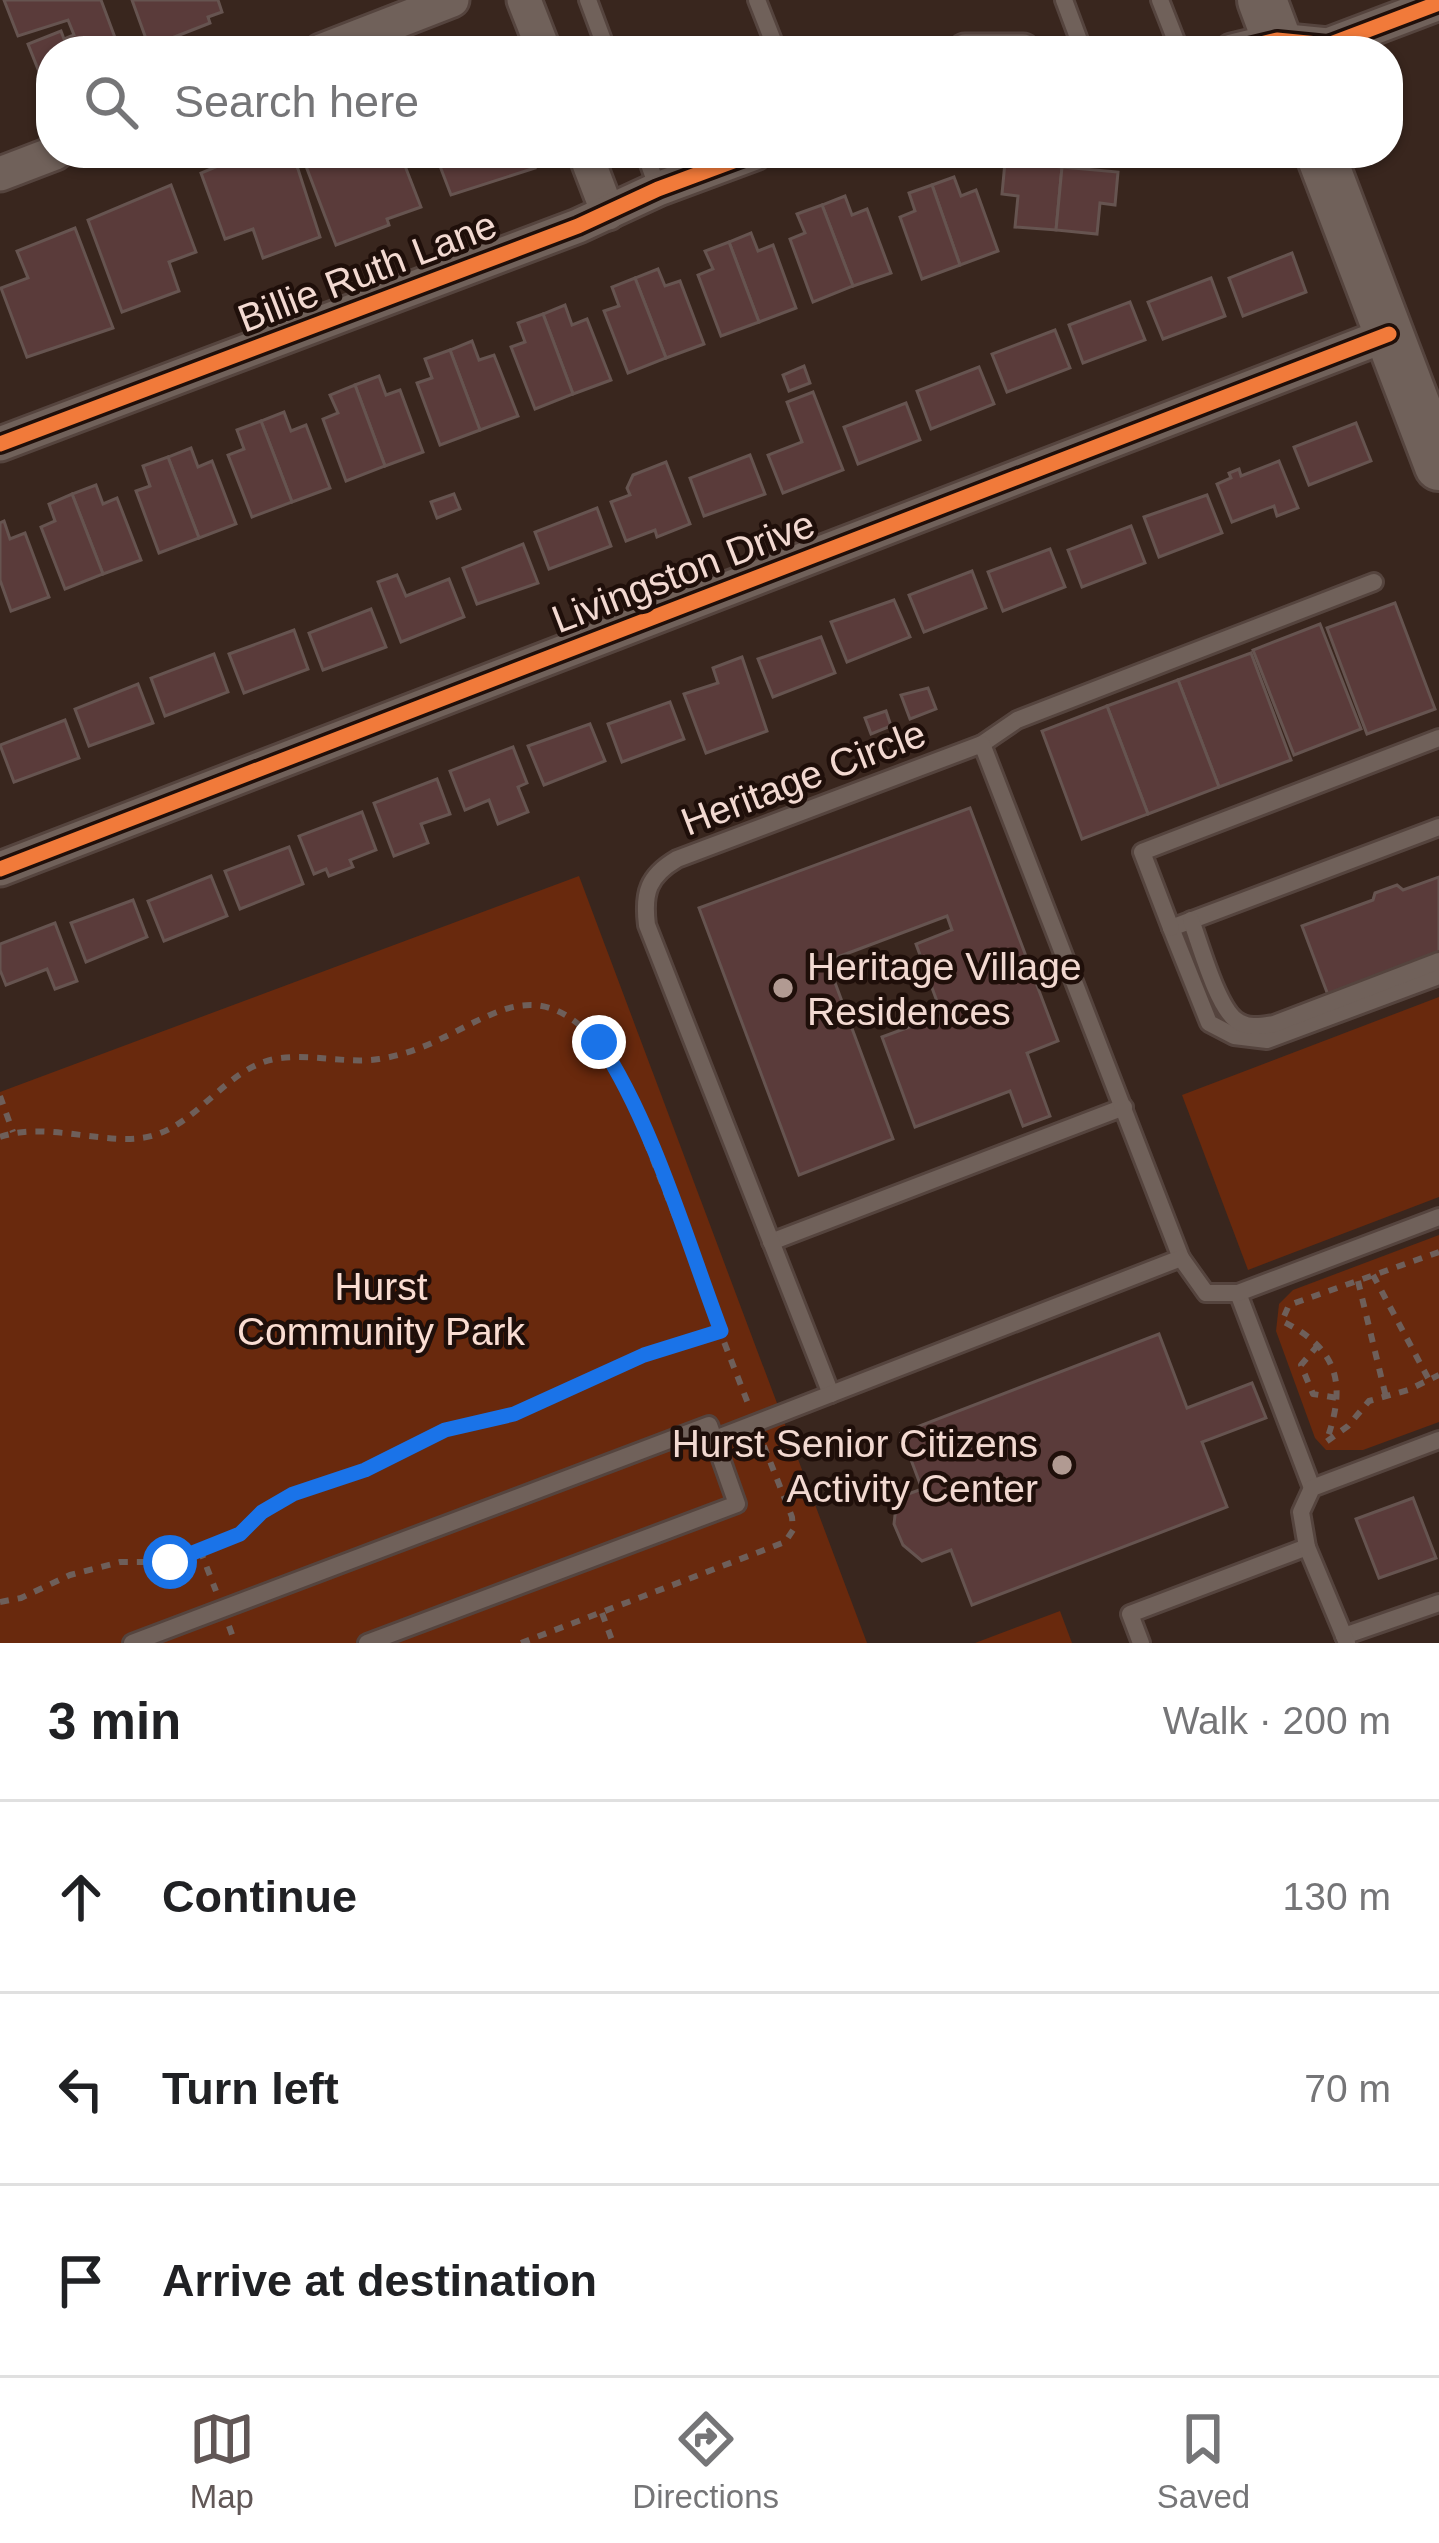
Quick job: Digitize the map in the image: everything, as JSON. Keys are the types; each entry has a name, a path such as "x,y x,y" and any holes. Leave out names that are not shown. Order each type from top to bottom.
{"main road":[{"path":"1326,168 1434,440"}],"street":[{"path":"360,36 452,0"},
{"path":"524,0 538,36"},
{"path":"1300,36 1439,3"},
{"path":"0,174 36,160"},
{"path":"590,168 608,213"},
{"name":"Billie Ruth Lane","path":"0,445 715,168"},
{"name":"Livingston Drive","path":"0,869 1389,334"}],"lane":[{"path":"588,0 601,36"},
{"path":"758,0 771,36"},
{"path":"1064,0 1077,36"},
{"path":"1160,0 1174,36"},
{"path":"650,168 658,189"},
{"path":"982,744 1017,720 1374,582"},
{"path":"1439,738 1142,852 1209,1023 1234,1036 1267,1040 1439,976"},
{"name":"Heritage Circle","path":"831,1394 647,925 648,883 677,859 982,744 1181,1258 1206,1293 1238,1293"},
{"path":"1171,928 1439,827"},
{"path":"1191,920 1225,1008 1236,1021 1253,1027 1274,1024 1439,961"},
{"path":"771,1242 1124,1107"},
{"path":"1312,1488 1238,1293 1439,1217"},
{"path":"715,1439 1181,1258"},
{"path":"132,1643 709,1425 737,1504 367,1643"},
{"path":"1439,1440 1312,1488 1301,1512 1307,1547 1345,1640 1439,1603"},
{"path":"1141,1643 1130,1614 1307,1547"}],"path":[{"path":"0,1137 14,1132 155,1136 264,1061 376,1060 404,1054 488,1013 530,1005 550,1008 589,1033 618,1070 721,1331 644,1355 514,1414 445,1430 365,1470 293,1494 262,1512 240,1534 170,1562 121,1562 70,1575 21,1598 0,1602"},
{"path":"0,1096 14,1132"},
{"path":"1439,1252 1288,1305 1282,1321 1312,1337 1332,1366 1338,1398 1326,1442 1348,1426 1369,1401 1439,1375"},
{"path":"1373,1276 1428,1380"},
{"path":"1358,1281 1386,1397"},
{"path":"1318,1345 1301,1365 1304,1375 1313,1394 1338,1398"},
{"path":"602,1613 613,1643"}],"green space":[{"name":"Hurst Community Park","path":"579,876 867,1643 0,1643 0,1092"},
{"path":"1439,997 1439,1197 1248,1270 1182,1095"},
{"path":"1439,1235 1439,1422 1363,1450 1326,1450 1315,1438 1276,1331 1279,1304 1293,1290"},
{"path":"1060,1611 1072,1643 975,1643"}],"building":[{"path":"4,0 101,0 114,36 72,36 68,20 18,36"},
{"path":"132,0 218,0 222,12 208,17 210,23 177,36 145,36"},
{"path":"36,41 36,64 28,44"},
{"path":"213,168 297,168 320,237 263,258 253,229 225,239 201,173"},
{"path":"307,168 406,168 421,207 336,245"},
{"path":"441,168 535,168 451,195"},
{"path":"1004,168 1062,168 1056,230 1015,227 1018,196 1002,194"},
{"path":"1062,168 1118,172 1115,205 1100,203 1097,234 1056,230"},
{"path":"954,177 961,196 976,190 998,251 960,265 932,185"},
{"path":"171,185 196,252 169,262 179,291 122,312 88,220"},
{"path":"932,185 960,265 922,279 900,217 915,211 909,193"},
{"path":"845,196 852,215 867,209 891,273 853,286 822,205"},
{"path":"822,205 853,286 813,302 790,239 805,233 797,214"},
{"path":"75,228 113,328 27,357 1,288 28,278 17,251"},
{"path":"751,233 758,251 773,245 796,308 759,322 729,242"},
{"path":"729,242 759,322 721,336 698,275 713,269 705,251"},
{"path":"1292,253 1306,292 1243,316 1229,278"},
{"path":"658,269 665,286 680,281 704,344 666,358 635,278"},
{"path":"635,278 666,358 628,373 604,311 619,306 612,287"},
{"path":"1211,278 1225,316 1163,339 1148,302"},
{"path":"1130,302 1145,340 1083,363 1069,325"},
{"path":"565,305 572,325 587,319 611,380 573,394 543,314"},
{"path":"543,314 573,394 535,409 511,347 525,342 518,323"},
{"path":"1055,330 1070,368 1007,392 992,354"},
{"path":"472,341 479,360 494,355 518,416 480,430 450,350"},
{"path":"450,350 480,430 440,445 417,383 432,378 425,359"},
{"path":"804,366 810,383 789,391 783,375"},
{"path":"979,367 994,404 931,429 917,391"},
{"path":"379,376 386,395 400,390 423,452 385,466 355,385"},
{"path":"355,385 385,466 346,481 323,419 338,413 330,395"},
{"path":"813,392 843,470 783,493 768,455 802,442 787,402"},
{"path":"906,403 920,440 858,464 844,427"},
{"path":"284,412 291,431 306,425 330,488 292,502 261,421"},
{"path":"261,421 292,502 252,517 228,455 244,449 237,430"},
{"path":"1356,423 1371,461 1309,485 1294,447"},
{"path":"191,448 198,467 212,461 236,524 199,538 168,457"},
{"path":"750,455 765,494 704,516 690,478"},
{"path":"168,457 199,538 159,553 136,491 150,486 143,466"},
{"path":"1279,461 1298,508 1277,516 1274,506 1232,522 1217,484 1239,469 1241,476"},
{"path":"666,462 690,524 657,537 655,530 626,541 611,502 630,495 627,488 633,475"},
{"path":"96,485 103,504 117,498 141,560 103,574 72,494"},
{"path":"72,494 103,574 65,589 41,527 55,521 49,504"},
{"path":"454,494 460,509 437,518 431,502"},
{"path":"1207,495 1222,533 1159,557 1144,517"},
{"path":"597,508 611,546 549,569 535,532"},
{"path":"4,521 10,539 25,533 49,597 11,611 0,580 0,523"},
{"path":"1131,526 1145,563 1082,587 1068,550"},
{"path":"523,544 538,583 477,604 463,568"},
{"path":"1050,549 1065,587 1003,611 988,572"},
{"path":"972,571 986,608 924,632 909,595"},
{"path":"397,575 406,596 449,579 464,617 401,642 378,582"},
{"path":"894,600 910,637 847,662 831,622"},
{"path":"1395,603 1435,709 1367,734 1327,628"},
{"path":"371,609 386,647 323,670 309,633"},
{"path":"1320,624 1361,729 1294,755 1253,650"},
{"path":"294,630 308,669 244,693 229,654"},
{"path":"821,637 835,673 773,697 758,659"},
{"path":"1251,653 1291,760 1219,787 1178,680"},
{"path":"214,654 228,692 165,716 151,678"},
{"path":"742,657 767,731 706,753 684,694 718,683 713,668"},
{"path":"1178,680 1219,787 1148,814 1107,706"},
{"path":"138,684 153,723 89,746 75,709"},
{"path":"928,688 936,709 910,719 901,695"},
{"path":"670,702 684,739 622,762 608,724"},
{"path":"1107,706 1148,814 1082,839 1042,731"},
{"path":"886,711 891,726 871,734 865,718"},
{"path":"65,720 79,758 14,782 0,745"},
{"path":"590,724 605,761 544,785 528,746"},
{"path":"513,747 527,783 518,787 528,812 498,824 489,800 465,810 450,771"},
{"path":"437,779 450,814 421,824 428,843 394,856 374,803"},
{"name":"Heritage Village Residences","path":"970,808 1058,1041 1027,1053 1050,1116 1023,1126 1010,1091 915,1127 882,1037 942,1015 916,944 952,930 947,916 827,961 893,1139 799,1175 699,908"},
{"path":"362,812 376,850 350,860 353,867 329,876 326,869 314,874 299,836"},
{"path":"289,847 303,884 240,909 225,871"},
{"path":"211,876 227,916 164,941 148,901"},
{"path":"1439,877 1439,953 1328,995 1302,926 1373,900 1375,893 1397,885 1403,890"},
{"path":"133,900 147,937 86,962 71,923"},
{"path":"55,923 77,981 55,989 47,969 6,985 0,970 0,944"},
{"name":"Hurst Senior Citizens Activity Center","path":"1159,1334 1187,1408 1252,1383 1266,1418 1202,1442 1227,1507 972,1605 951,1550 922,1561 903,1545 894,1524 897,1498 922,1489 901,1433"},
{"path":"1413,1498 1436,1558 1379,1578 1356,1519"}],"cycle path":[{"path":"1352,36 1439,3"},
{"path":"0,444 578,226 715,168"},
{"path":"0,869 1389,334"}],"place":[{"name":"Heritage Village Residences","path":"783,988"},
{"name":"Hurst Senior Citizens Activity Center","path":"1062,1465"}],"route":[{"path":"170,1562 240,1534 262,1512 293,1494 365,1470 445,1430 548,1402 644,1355 721,1331 635,1109 599,1042"}]}
